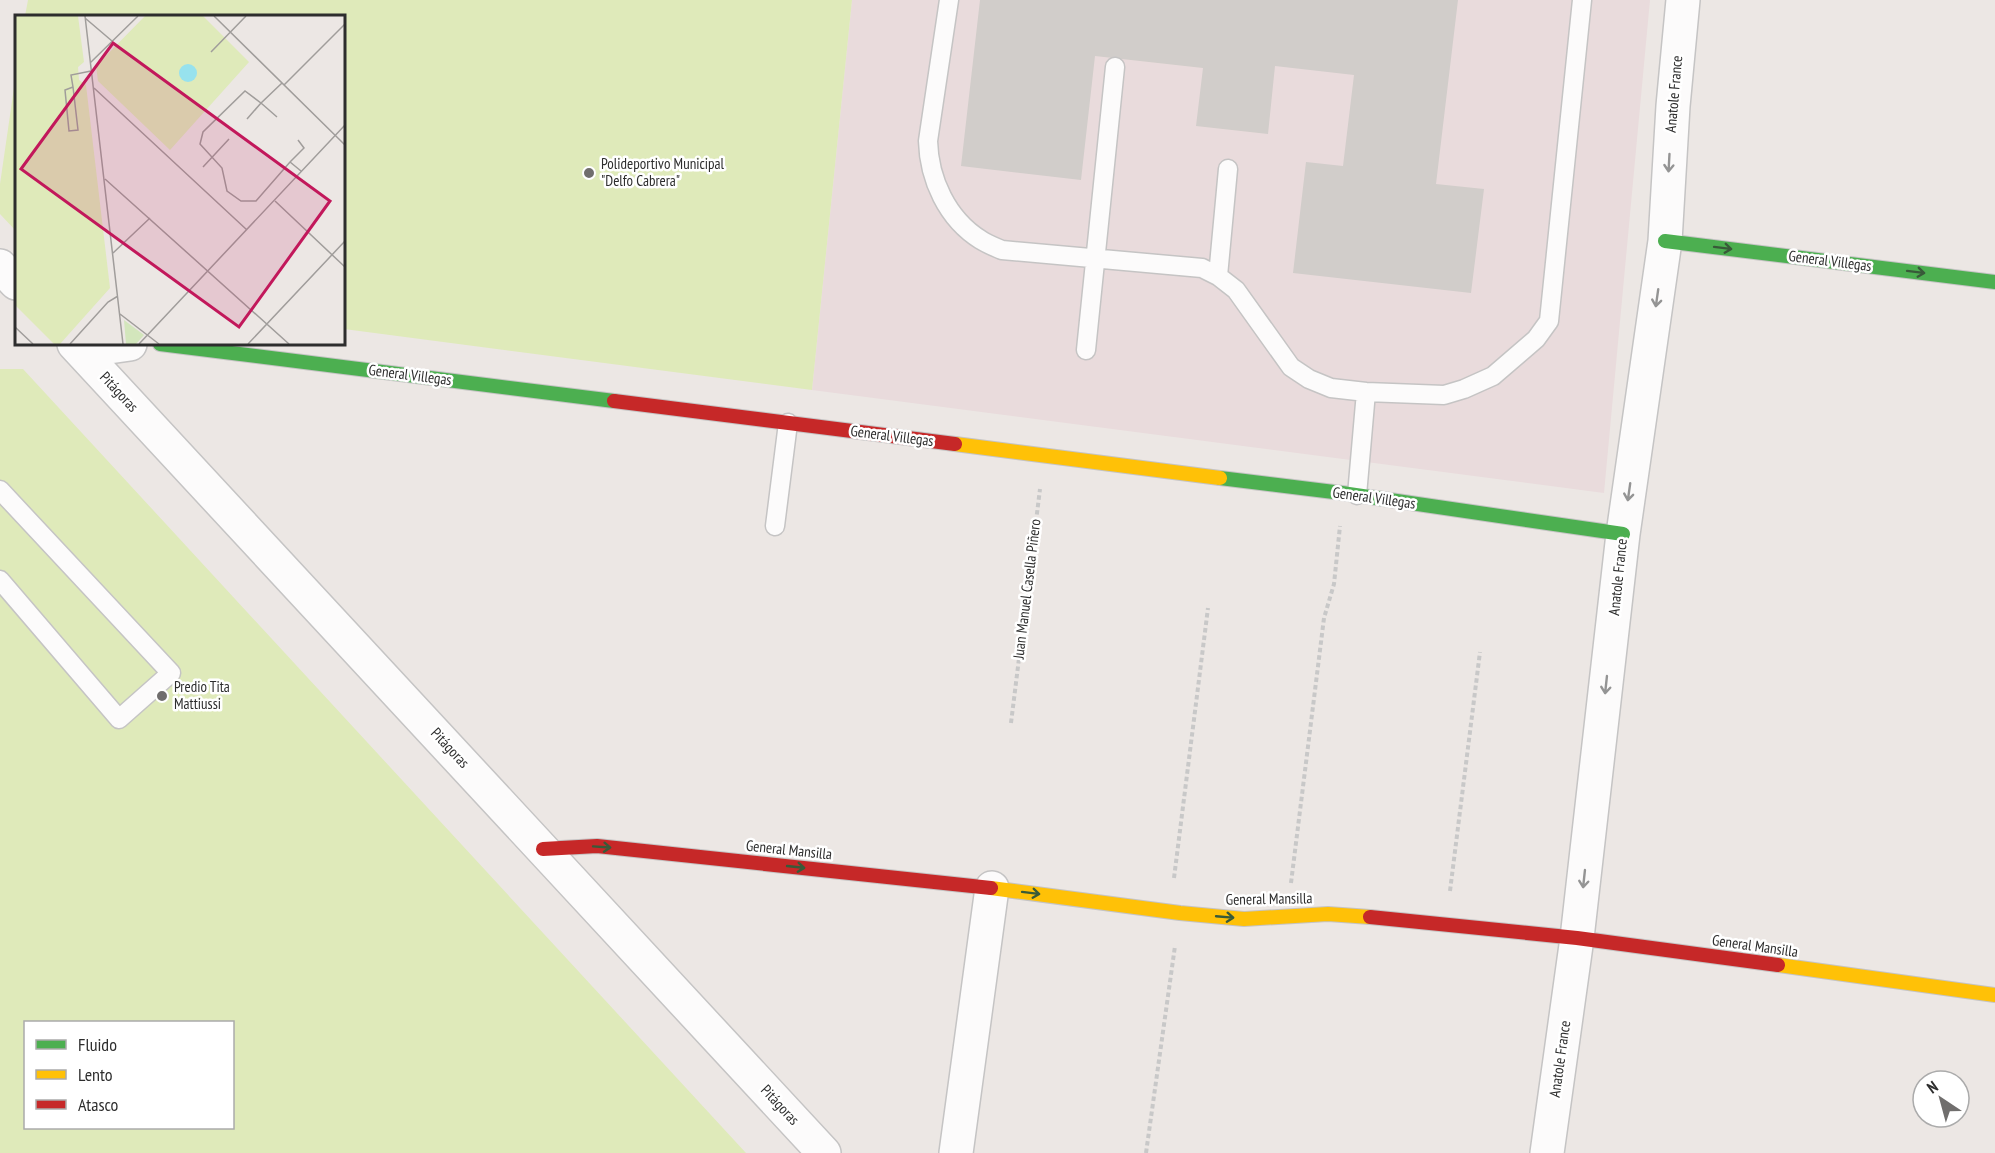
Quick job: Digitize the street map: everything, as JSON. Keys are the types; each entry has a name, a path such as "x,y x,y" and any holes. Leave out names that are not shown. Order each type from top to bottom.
{"street":[{"name":"Anatole France","path":"1547,1153 1577,938 1623,534 1665,241 1673,106 1683,0"},
{"name":"General Villegas","path":"1665,241 1995,282"},
{"path":"0,266 15,283"},
{"path":"77,347 112,345"},
{"name":"General Villegas","path":"168,345 1350,494 1623,534"},
{"name":"Pitágoras","path":"77,347 825,1153"},
{"name":"General Mansilla","path":"543,849 597,846 992,888 1244,919 1353,915 1577,938 1995,995"},
{"path":"956,1153 992,888"}],"lane":[{"path":"949,0 928,141 929,157 933,179 944,200 964,225 981,240 1002,250 1202,268 1218,276 1236,290 1291,367 1309,379 1331,388 1366,392 1444,395 1493,376 1536,339 1548,321 1582,0"},
{"path":"1086,350 1115,67"},
{"path":"1218,276 1228,169"},
{"path":"1350,494 1366,392"},
{"path":"775,526 788,423"},
{"path":"0,490 171,673 119,719 0,580"}],"path":[{"name":"Juan Manuel Casella Piñero","path":"1011,723 1044,455"},
{"path":"1287,917 1324,618 1334,584 1350,494"},
{"path":"1146,1153 1208,608"},
{"path":"1446,925 1480,652"}],"shaded area":[{"path":"852,0 1650,0 1604,493 812,390"}],"green space":[{"name":"Polideportivo Municipal \"Delfo Cabrera\"","path":"28,0 852,0 812,390 345,329 345,15 25,15"},
{"path":"15,81 15,230 0,214 0,184"},
{"name":"Predio Tita Mattiussi","path":"0,369 23,369 746,1153 0,1153"}],"building":[{"path":"980,0 1458,0 1436,184 1484,189 1471,293 1293,273 1306,162 1343,166 1354,75 1275,66 1268,134 1196,126 1203,68 1095,56 1081,180 961,166"}],"traffic: fast":[{"path":"1665,241 1995,282"},
{"path":"168,345 614,401"},
{"path":"1220,478 1342,493 1623,534"}],"traffic: slow":[{"path":"955,444 1220,478"},
{"path":"991,888 1180,913 1244,919 1328,914 1370,917"},
{"path":"1778,965 1995,995"}],"traffic: jam":[{"path":"614,401 955,444"},
{"path":"543,849 597,846 991,888"},
{"path":"1370,917 1577,938 1778,965"}],"place":[{"name":"Polideportivo Municipal \"Delfo Cabrera\"","path":"589,173"},
{"name":"Predio Tita Mattiussi","path":"162,696"}]}
